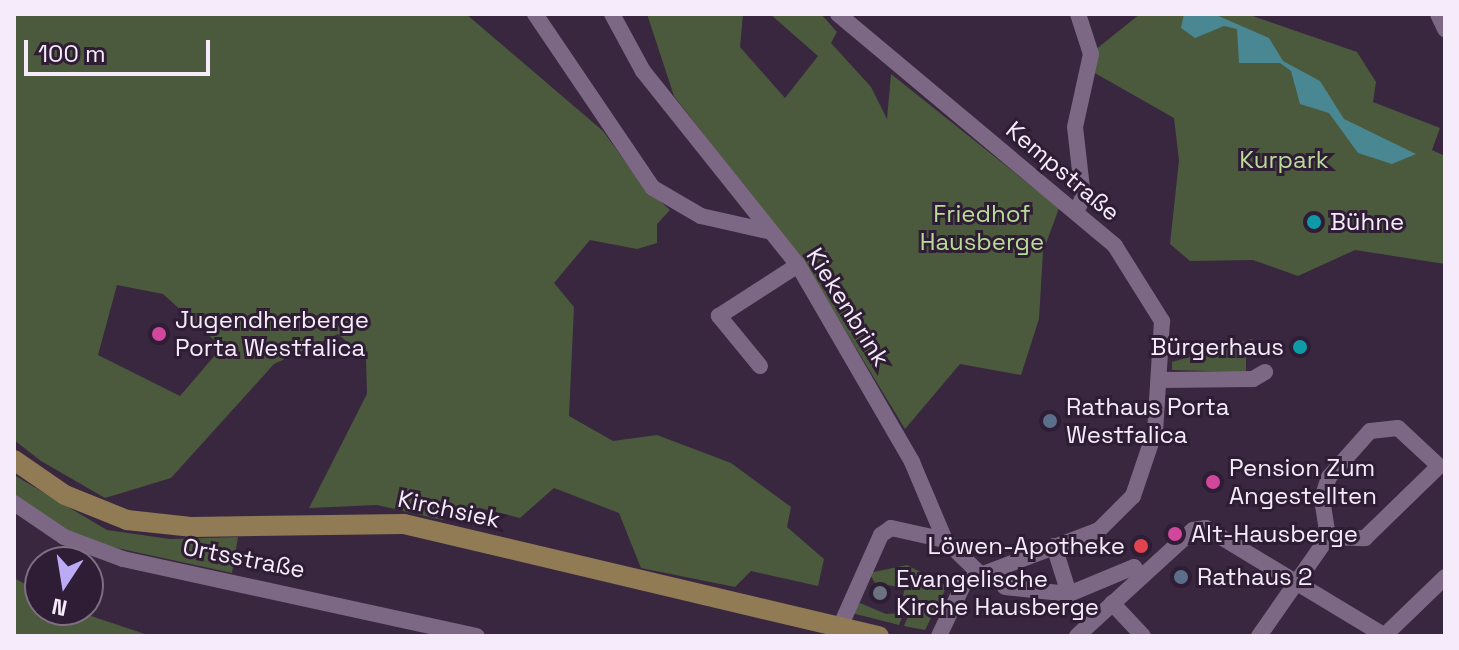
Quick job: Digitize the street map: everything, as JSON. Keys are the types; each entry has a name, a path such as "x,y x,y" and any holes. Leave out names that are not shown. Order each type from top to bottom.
{"main road":[{"name":"Kirchsiek","path":"14,460 65,495 127,520 191,527 404,524 879,636"}],"street":[{"path":"535,14 653,188 701,216 767,231"},
{"name":"Kiekenbrink","path":"612,14 643,71 767,231 798,265 912,462 945,540 979,573"},
{"name":"Kempstraße","path":"838,14 1077,210 1115,246 1162,321 1162,380 1145,472 1133,496 1099,530 979,573 951,599 939,636"},
{"path":"1077,210 1083,197 1075,127 1091,54 1078,14"},
{"path":"1438,14 1445,29"},
{"path":"760,366 719,316 798,265"},
{"path":"1162,380 1253,379 1265,372"},
{"path":"1259,636 1297,586 1328,537 1322,499 1329,477 1370,431 1398,428 1439,466 1365,538 1328,537"},
{"name":"Ortsstraße","path":"14,503 64,537 123,559 477,636"},
{"path":"840,627 881,535 891,528 945,540"},
{"path":"1077,636 1140,575 1193,530 1206,528 1297,586 1385,636 1445,577"},
{"path":"1054,546 1069,594"},
{"path":"1005,587 1069,594 1134,567 1140,575"},
{"path":"1112,603 1143,636"}],"green space":[{"path":"14,14 466,14 603,131 643,186 670,210 657,224 657,243 637,249 590,240 554,283 574,307 569,416 613,441 657,435 731,463 791,507 787,527 824,559 818,586 751,571 735,587 641,568 619,513 554,488 520,518 480,508 445,508 443,520 377,505 309,508 367,394 366,359 338,334 274,364 171,478 105,498 41,461 14,440","holes":["117,285 163,294 222,347 180,396 98,355"]},
{"name":"Friedhof Hausberge","path":"647,14 743,14 740,47 785,98 818,56 770,14 821,14 837,32 831,43 871,87 887,119 891,74 1059,208 1043,252 1039,319 1021,375 960,364 905,429 808,269 674,96"},
{"name":"Kurpark","path":"1140,14 1247,14 1357,52 1376,82 1373,102 1440,128 1432,150 1445,156 1445,264 1355,250 1298,276 1253,260 1190,261 1170,244 1179,160 1174,118 1093,72 1095,50"},
{"path":"1252,339 1256,358 1246,356 1246,372 1172,370 1172,362"},
{"path":"14,475 107,530 170,539 238,537 232,573 80,540 14,499"},
{"path":"907,565 947,586 925,630 904,626 915,599 903,596 905,588 875,583 869,573"},
{"path":"14,578 24,583 24,626 104,626 104,620 151,636 14,636"},
{"path":"860,603 886,614 904,613 899,625 848,612"}],"shaded area":[{"path":"1184,14 1214,14 1269,38 1283,61 1320,81 1344,119 1416,154 1392,164 1358,153 1329,113 1300,104 1291,71 1280,63 1239,63 1237,29 1224,26 1195,38 1181,28"}],"place":[{"name":"Bühne","path":"1314,222"},
{"name":"Jugendherberge Porta Westfalica","path":"159,334"},
{"name":"Bürgerhaus","path":"1300,347"},
{"name":"Rathaus Porta Westfalica","path":"1050,421"},
{"name":"Pension Zum Angestellten","path":"1213,482"},
{"name":"Alt-Hausberge","path":"1175,534"},
{"name":"Löwen-Apotheke","path":"1141,546"},
{"name":"Rathaus 2","path":"1181,577"},
{"name":"Evangelische Kirche Hausberge","path":"880,593"}]}
